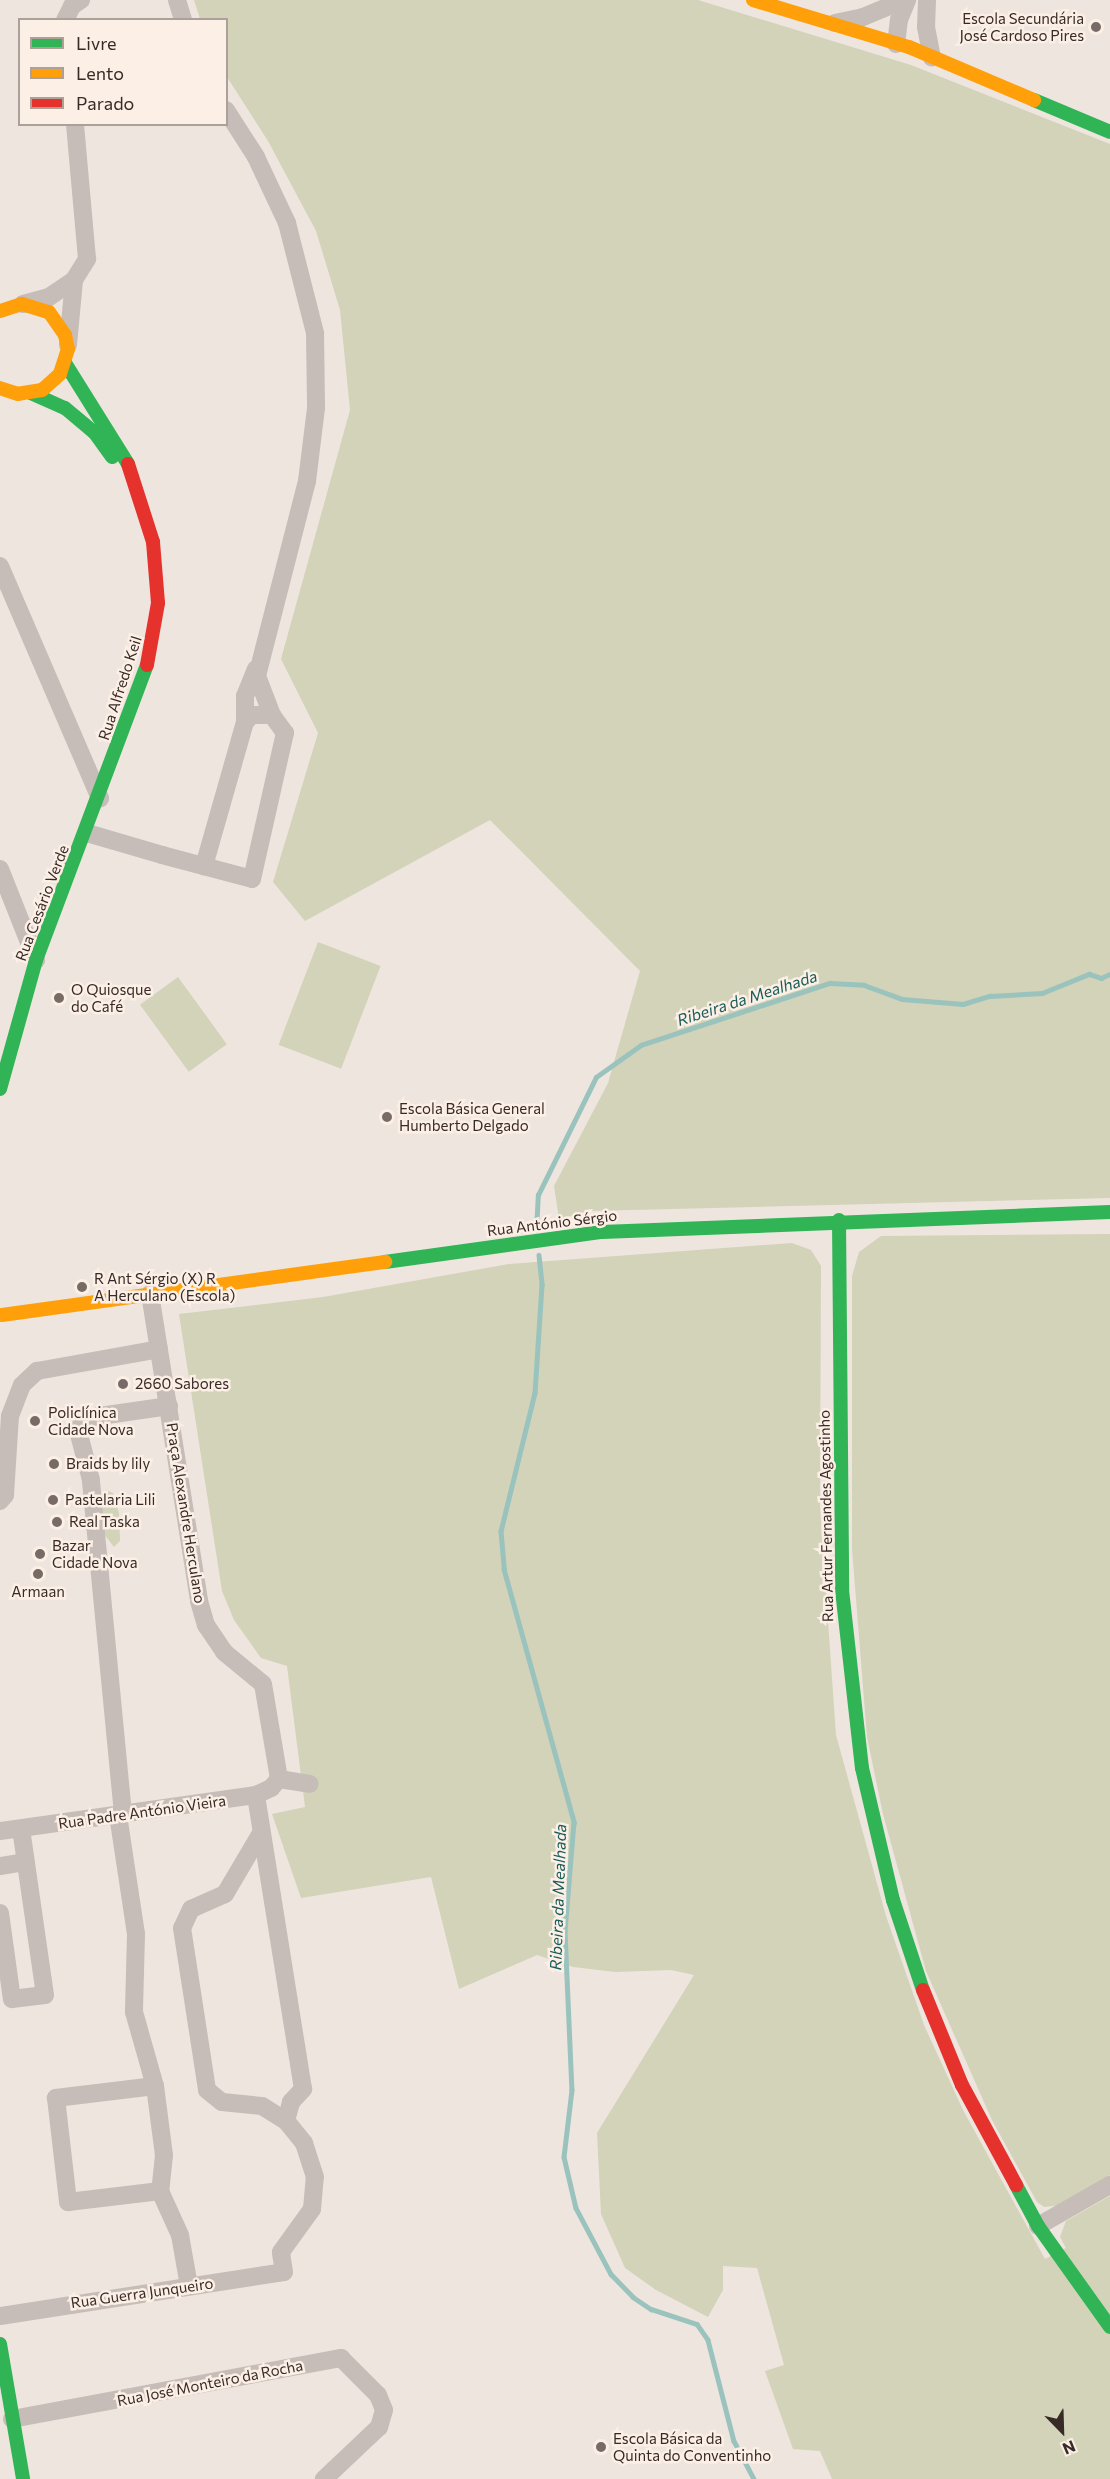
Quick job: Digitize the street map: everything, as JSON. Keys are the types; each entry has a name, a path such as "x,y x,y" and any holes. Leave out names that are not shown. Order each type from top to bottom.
{"street":[{"path":"177,0 182,18"},
{"path":"753,0 832,23 932,57 1110,132"},
{"path":"832,23 863,18 905,0"},
{"path":"896,44 905,0"},
{"path":"927,0 926,27 932,57"},
{"path":"204,866 245,722 245,696 259,662 307,481 316,408 315,333 287,224 256,157 228,113"},
{"path":"7,307 49,297 74,280 87,258 88,244 75,126"},
{"path":"31,393 52,383 67,356 74,280"},
{"name":"Rua Alfredo Keil","path":"7,307 49,312 59,322 67,356 125,453 145,512 157,573 154,636 87,833"},
{"name":"Rua Alfredo Keil","path":"0,388 18,394 31,393 66,408 94,432 145,512"},
{"path":"0,566 100,798"},
{"path":"87,833 252,879 285,733 272,715 259,687 259,662"},
{"path":"245,722 252,716 272,715"},
{"name":"Rua Cesário Verde","path":"0,1089 36,960 87,833"},
{"path":"0,869 36,960"},
{"name":"Rua António Sérgio","path":"1,1313 602,1232 839,1220 1110,1212"},
{"name":"Rua Artur Fernandes Agostinho","path":"839,1220 842,1590 862,1768 893,1900 918,1979 962,2085 1038,2226 1110,2327"},
{"name":"Praça Alexandre Herculano","path":"150,1294 199,1601 206,1625 224,1652 263,1684 279,1779"},
{"path":"1,1313 1,1334"},
{"path":"3,1498 10,1416 22,1385 37,1371 159,1349"},
{"path":"169,1406 86,1418 77,1426 91,1480 121,1815 135,1934 134,2012 155,2086 164,2155 160,2191 180,2235 189,2286"},
{"path":"279,1779 310,1784"},
{"name":"Rua Padre António Vieira","path":"0,1832 256,1795 271,1788 279,1779"},
{"path":"256,1795 303,2089 291,2102 286,2121 262,2106 222,2102 207,2090 182,1928 191,1909 225,1894 261,1833"},
{"path":"0,1913 12,2000 45,1995 21,1829"},
{"path":"0,1866 26,1862"},
{"path":"155,2086 56,2098 68,2202 160,2191"},
{"name":"Rua Guerra Junqueiro","path":"0,2316 284,2272 281,2252 312,2209 315,2177 304,2143 286,2121"},
{"path":"1038,2226 1110,2184"},
{"path":"0,2344 8,2413 23,2479"},
{"name":"Rua José Monteiro da Rocha","path":"8,2413 341,2358 378,2395 384,2410 379,2427 324,2479"}],"green space":[{"path":"194,0 698,0 911,65 1110,144 1110,1198 589,1211 559,1219 554,1186 608,1083 640,971 490,820 305,921 273,882 318,733 281,659 350,410 340,310 316,231 268,141 228,79 228,18 200,18"},
{"path":"318,942 381,966 341,1069 279,1045"},
{"path":"178,977 227,1044 189,1072 140,1005"},
{"path":"1110,1234 1110,2175 1063,2205 1044,2207 1037,2202 992,2120 926,1971 883,1814 867,1737 852,1549 852,1276 859,1252 881,1236"},
{"path":"792,1243 811,1250 821,1266 820,1507 836,1735 886,1916 924,2025 963,2110 1045,2259 1066,2248 1060,2237 1066,2221 1110,2196 1110,2479 832,2479 820,2451 793,2449 765,2371 784,2365 757,2268 723,2266 723,2290 708,2317 656,2290 625,2268 601,2214 597,2133 694,1975 671,1970 615,1972 573,1967 537,1955 459,1989 431,1877 301,1898 272,1814 305,1807 287,1666 261,1658 234,1620 222,1591 179,1314 323,1297 509,1264"},
{"path":"106,1490 113,1493 119,1513 120,1541 114,1547 104,1534 101,1496"}],"waterway":[{"name":"Ribeira da Mealhada","path":"536,1230 538,1195 596,1077 641,1045 830,983 864,985 902,999 963,1004 990,996 1042,993 1089,974 1101,978 1110,974"},
{"name":"Ribeira da Mealhada","path":"539,1255 542,1285 535,1393 501,1531 504,1569 574,1822 565,1931 572,2090 564,2157 576,2208 611,2274 633,2297 651,2309 697,2324 708,2340 734,2441 754,2479"}],"traffic: fast":[{"path":"1034,100 1110,132"},
{"path":"65,363 128,464"},
{"path":"31,393 65,408 94,432 112,457"},
{"path":"0,1089 36,960 147,665"},
{"path":"385,1262 602,1232 1110,1212"},
{"path":"839,1220 842,1590 862,1768 893,1900 923,1990"},
{"path":"1016,2185 1038,2226 1110,2327"},
{"path":"0,2344 23,2479"}],"traffic: slow":[{"path":"753,0 909,47 1034,100"},
{"path":"0,311 22,304 49,312 65,335 68,349 60,374 42,390 18,394 0,388"},
{"path":"2,1315 385,1262"}],"traffic: jam":[{"path":"128,464 153,542 158,603 147,665"},
{"path":"923,1990 962,2085 1016,2185"}],"place":[{"name":"Escola Secundária José Cardoso Pires","path":"1096,27"},
{"name":"O Quiosque do Café","path":"59,998"},
{"name":"Escola Básica General Humberto Delgado","path":"387,1117"},
{"name":"R Ant Sérgio (X) R A Herculano (Escola)","path":"82,1287"},
{"name":"2660 Sabores","path":"123,1384"},
{"name":"Policlínica Cidade Nova","path":"35,1421"},
{"name":"Braids by lily","path":"54,1464"},
{"name":"Pastelaria Lili","path":"53,1500"},
{"name":"Real Taska","path":"57,1522"},
{"name":"Bazar Cidade Nova","path":"40,1554"},
{"name":"Armaan","path":"38,1574"},
{"name":"Escola Básica da Quinta do Conventinho","path":"601,2447"}]}
